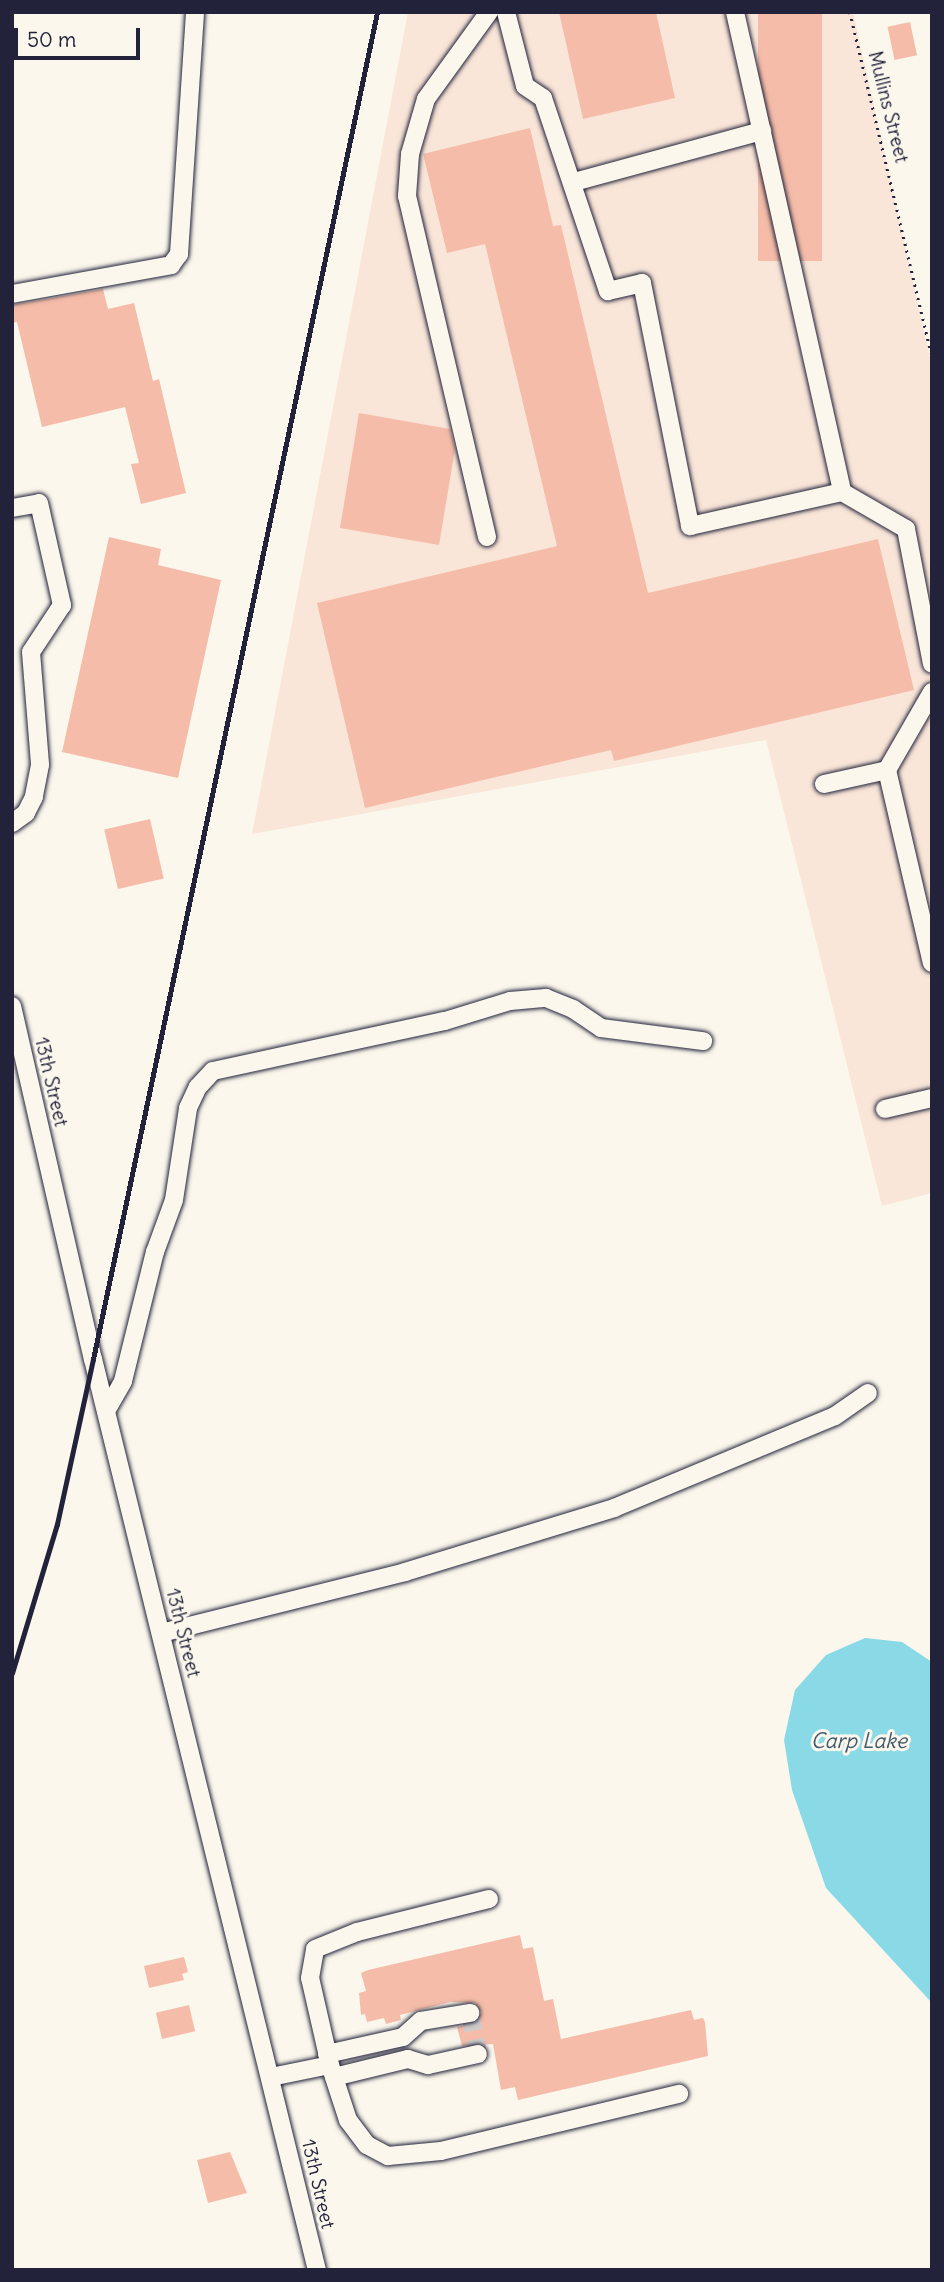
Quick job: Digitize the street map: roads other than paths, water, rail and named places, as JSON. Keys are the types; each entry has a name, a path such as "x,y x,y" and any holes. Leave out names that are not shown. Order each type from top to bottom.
{"street":[{"path":"12,294 171,265 179,254 195,12"},
{"path":"487,537 407,196 410,154 426,99 489,12"},
{"path":"506,12 525,86 543,98 574,182 608,291 642,283 690,526 842,492 906,529 932,664"},
{"path":"735,12 842,492"},
{"path":"574,182 762,131"},
{"path":"12,508 39,503 62,605 31,652 40,765 34,797 26,813 12,823"},
{"path":"12,657 31,652"},
{"path":"932,692 887,770 932,963"},
{"path":"824,784 887,770"},
{"path":"106,1411 123,1381 155,1252 174,1200 188,1108 198,1087 214,1071 534,999 546,999 573,1009 601,1028 703,1041"},
{"name":"13th Street","path":"12,1006 106,1411 317,2270"},
{"path":"885,1109 932,1098"},
{"path":"161,1633 405,1572 614,1508 746,1457 835,1416 868,1394"},
{"path":"489,1899 357,1932 315,1949 310,1979 330,2065 348,2120 367,2146 388,2156 441,2151 680,2094"},
{"path":"330,2065 404,2037 421,2021 470,2013"},
{"path":"404,2037 408,2059"},
{"path":"271,2077 330,2065 408,2059 428,2066 478,2054"}],"water":[{"name":"Carp Lake","path":"865,1638 902,1642 932,1662 932,2003 826,1888 792,1790 784,1740 795,1690 826,1655"}],"tunnel":[{"path":"470,2013 478,2054"}],"railway":[{"path":"12,1673 57,1524 377,12"}]}
